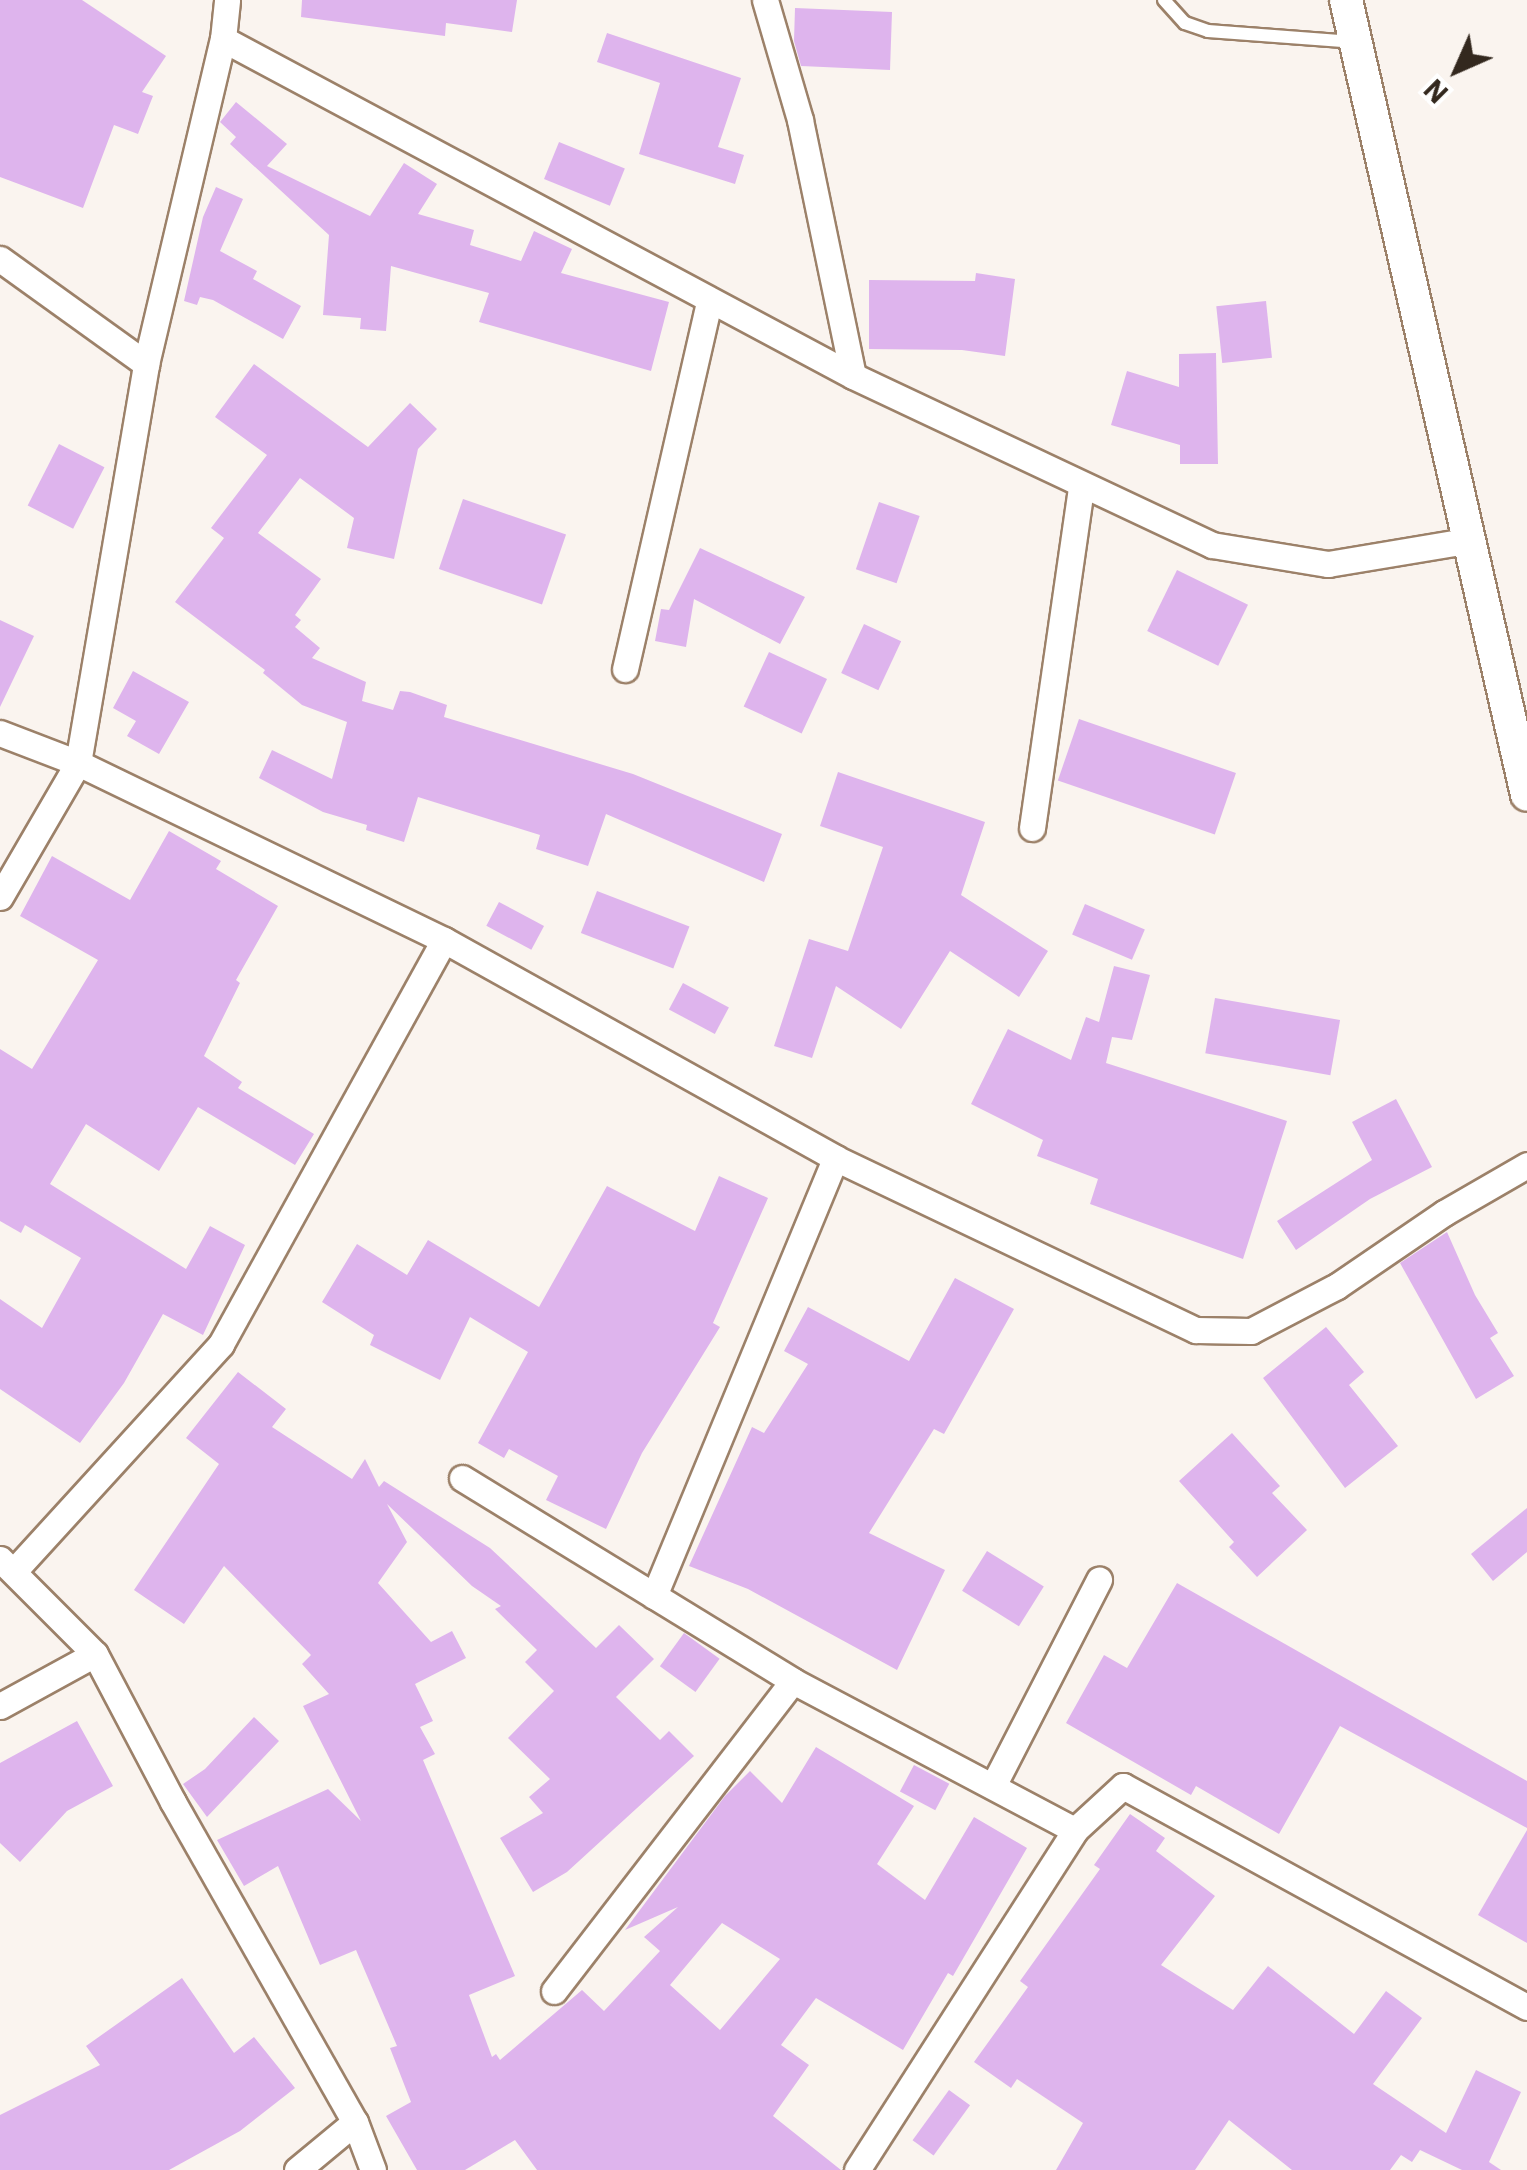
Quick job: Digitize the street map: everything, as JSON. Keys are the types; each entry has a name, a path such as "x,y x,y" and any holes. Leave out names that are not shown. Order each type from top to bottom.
{"street":[{"path":"0,897 78,763 146,364 223,40 227,0"},
{"path":"765,0 800,120 853,376"},
{"path":"1346,0 1527,794"},
{"path":"223,40 853,376 1212,546 1328,564 1472,540"},
{"path":"0,259 146,364"},
{"path":"625,669 709,302"},
{"path":"1032,828 1081,486"},
{"path":"0,732 78,763 444,940 835,1158 1196,1330 1251,1331 1336,1286 1444,1213 1527,1165"},
{"path":"374,2170 355,2122 173,1802 95,1654 7,1565 220,1344 444,940"},
{"path":"654,1596 835,1158"},
{"path":"462,1478 793,1680 1075,1830"},
{"path":"993,1786 1098,1580"},
{"path":"0,1706 95,1654"},
{"path":"554,1991 793,1680"},
{"path":"857,2170 1075,1830 1123,1786 1527,2008"},
{"path":"297,2170 355,2122"}],"lane":[{"path":"1164,0 1185,23 1208,31 1356,42"}],"building":[{"path":"0,0 82,0 166,56 142,92 153,96 138,134 114,125 83,208 0,177"},
{"path":"302,0 517,0 512,32 446,23 445,36 301,17"},
{"path":"795,8 892,12 890,70 801,66 794,41"},
{"path":"607,33 741,78 718,147 744,155 735,184 639,154 660,83 597,62"},
{"path":"236,102 287,144 267,166 370,216 404,163 437,184 418,214 474,230 470,245 521,261 534,231 572,249 561,273 669,302 651,371 479,322 489,293 391,266 386,331 360,329 361,318 323,315 329,235 230,144 236,137 220,122"},
{"path":"559,142 625,169 610,206 544,179"},
{"path":"216,187 243,199 220,251 257,271 253,279 301,306 283,339 213,300 200,297 197,305 184,301 203,217"},
{"path":"976,273 1015,279 1005,356 962,350 869,349 869,280 975,281"},
{"path":"1266,301 1272,358 1222,363 1216,306"},
{"path":"1216,353 1218,464 1180,464 1180,445 1111,425 1127,371 1179,387 1179,354"},
{"path":"254,364 368,447 410,403 437,429 418,449 394,559 347,548 354,518 300,478 258,533 321,579 295,615 301,620 295,627 320,648 312,658 366,682 362,701 393,710 400,691 410,692 447,705 444,717 633,774 782,834 764,882 606,814 588,866 536,849 540,835 418,797 404,842 366,830 367,825 323,812 259,778 272,750 332,779 347,722 302,705 263,673 265,670 175,602 224,538 211,528 267,455 215,417"},
{"path":"59,444 104,467 73,529 28,505"},
{"path":"463,499 566,534 542,604 439,569"},
{"path":"879,502 920,516 897,583 856,569"},
{"path":"700,548 805,597 780,644 694,599 686,647 655,641 661,609 669,610"},
{"path":"1177,570 1248,605 1218,666 1147,631"},
{"path":"0,620 34,636 0,707"},
{"path":"864,624 901,641 878,690 841,673"},
{"path":"769,652 827,679 802,733 744,706"},
{"path":"133,671 189,702 159,754 127,736 136,721 113,708"},
{"path":"1079,719 1236,773 1215,835 1058,780"},
{"path":"838,772 985,822 961,895 1048,951 1019,997 950,951 901,1029 836,986 812,1058 774,1046 809,939 848,951 883,847 820,826"},
{"path":"169,831 221,861 216,869 278,906 236,980 240,983 204,1056 242,1082 238,1088 314,1134 295,1165 198,1107 159,1171 86,1124 50,1184 186,1269 210,1226 245,1245 203,1335 163,1314 124,1383 80,1443 0,1389 0,1299 42,1328 81,1258 25,1225 21,1233 0,1221 0,1049 32,1069 98,960 20,916 52,856 130,900"},
{"path":"597,891 689,926 673,968 581,933"},
{"path":"499,902 544,926 531,950 486,926"},
{"path":"1085,904 1145,929 1132,960 1072,934"},
{"path":"1114,966 1150,975 1132,1040 1112,1037 1106,1063 1287,1121 1243,1259 1090,1204 1098,1179 1037,1156 1043,1140 971,1104 1008,1029 1071,1060 1086,1017 1099,1022"},
{"path":"683,983 729,1007 715,1034 669,1009"},
{"path":"1215,998 1340,1020 1330,1075 1205,1053"},
{"path":"1396,1099 1432,1167 1370,1199 1296,1250 1277,1221 1372,1160 1352,1122"},
{"path":"719,1176 768,1198 713,1323 720,1327 642,1453 606,1529 546,1500 558,1476 509,1449 504,1458 478,1443 528,1352 470,1317 440,1380 370,1345 374,1335 322,1302 357,1244 407,1275 428,1240 539,1307 607,1186 695,1231"},
{"path":"1447,1232 1475,1295 1498,1333 1490,1338 1514,1376 1476,1399 1400,1263"},
{"path":"955,1278 1014,1309 944,1434 934,1429 869,1533 945,1570 897,1670 748,1589 689,1566 752,1427 764,1433 808,1364 784,1351 808,1307 909,1361"},
{"path":"1326,1327 1364,1372 1349,1385 1398,1446 1345,1488 1263,1378"},
{"path":"238,1372 286,1409 272,1427 352,1479 365,1459 379,1487 384,1481 490,1548 596,1648 619,1625 654,1659 616,1697 660,1740 669,1731 694,1756 567,1872 533,1892 500,1838 543,1813 529,1797 550,1779 508,1738 554,1691 525,1662 537,1650 495,1609 501,1606 472,1586 387,1504 407,1542 378,1583 431,1642 452,1631 466,1658 415,1684 433,1721 420,1727 435,1754 423,1760 515,1976 469,1995 492,2057 496,2054 500,2060 582,1990 604,2011 660,1951 644,1937 678,1907 625,1930 725,1796 750,1771 782,1803 816,1747 914,1806 877,1864 925,1900 974,1817 1027,1848 953,1976 948,1973 903,2050 816,1998 781,2045 809,2065 773,2116 841,2170 537,2170 515,2140 465,2170 417,2170 386,2116 411,2102 390,2048 397,2046 356,1950 320,1965 278,1866 244,1886 217,1840 328,1789 361,1821 303,1706 329,1694 302,1664 311,1655 224,1566 184,1624 134,1590 219,1464 186,1438","holes":["722,1923 780,1959 720,2030 670,1985"]},
{"path":"1232,1433 1280,1486 1272,1493 1307,1530 1257,1577 1229,1547 1234,1542 1179,1481"},
{"path":"1527,1508 1527,1552 1493,1581 1471,1554"},
{"path":"987,1551 1044,1587 1019,1626 962,1591"},
{"path":"1177,1583 1527,1781 1527,1828 1340,1726 1279,1834 1196,1786 1191,1795 1066,1723 1104,1655 1127,1668"},
{"path":"684,1633 720,1659 695,1692 660,1666"},
{"path":"254,1717 279,1741 207,1817 183,1784 205,1769"},
{"path":"77,1721 113,1786 67,1811 20,1862 0,1843 0,1763"},
{"path":"914,1765 949,1784 935,1810 900,1791"},
{"path":"1130,1814 1165,1838 1156,1851 1215,1896 1161,1965 1233,2010 1268,1966 1354,2034 1386,1991 1422,2018 1373,2084 1446,2133 1476,2070 1521,2092 1489,2162 1501,2170 1462,2170 1420,2150 1412,2162 1401,2155 1390,2170 1292,2170 1229,2120 1195,2170 1056,2170 1083,2123 1017,2079 1011,2088 974,2062 1028,1987 1020,1981 1100,1869 1094,1865"},
{"path":"1527,1830 1527,1943 1478,1915"},
{"path":"182,1978 234,2053 254,2037 295,2088 240,2131 169,2170 0,2170 0,2115 100,2065 86,2046"},
{"path":"949,2090 970,2105 934,2155 913,2140"}]}
